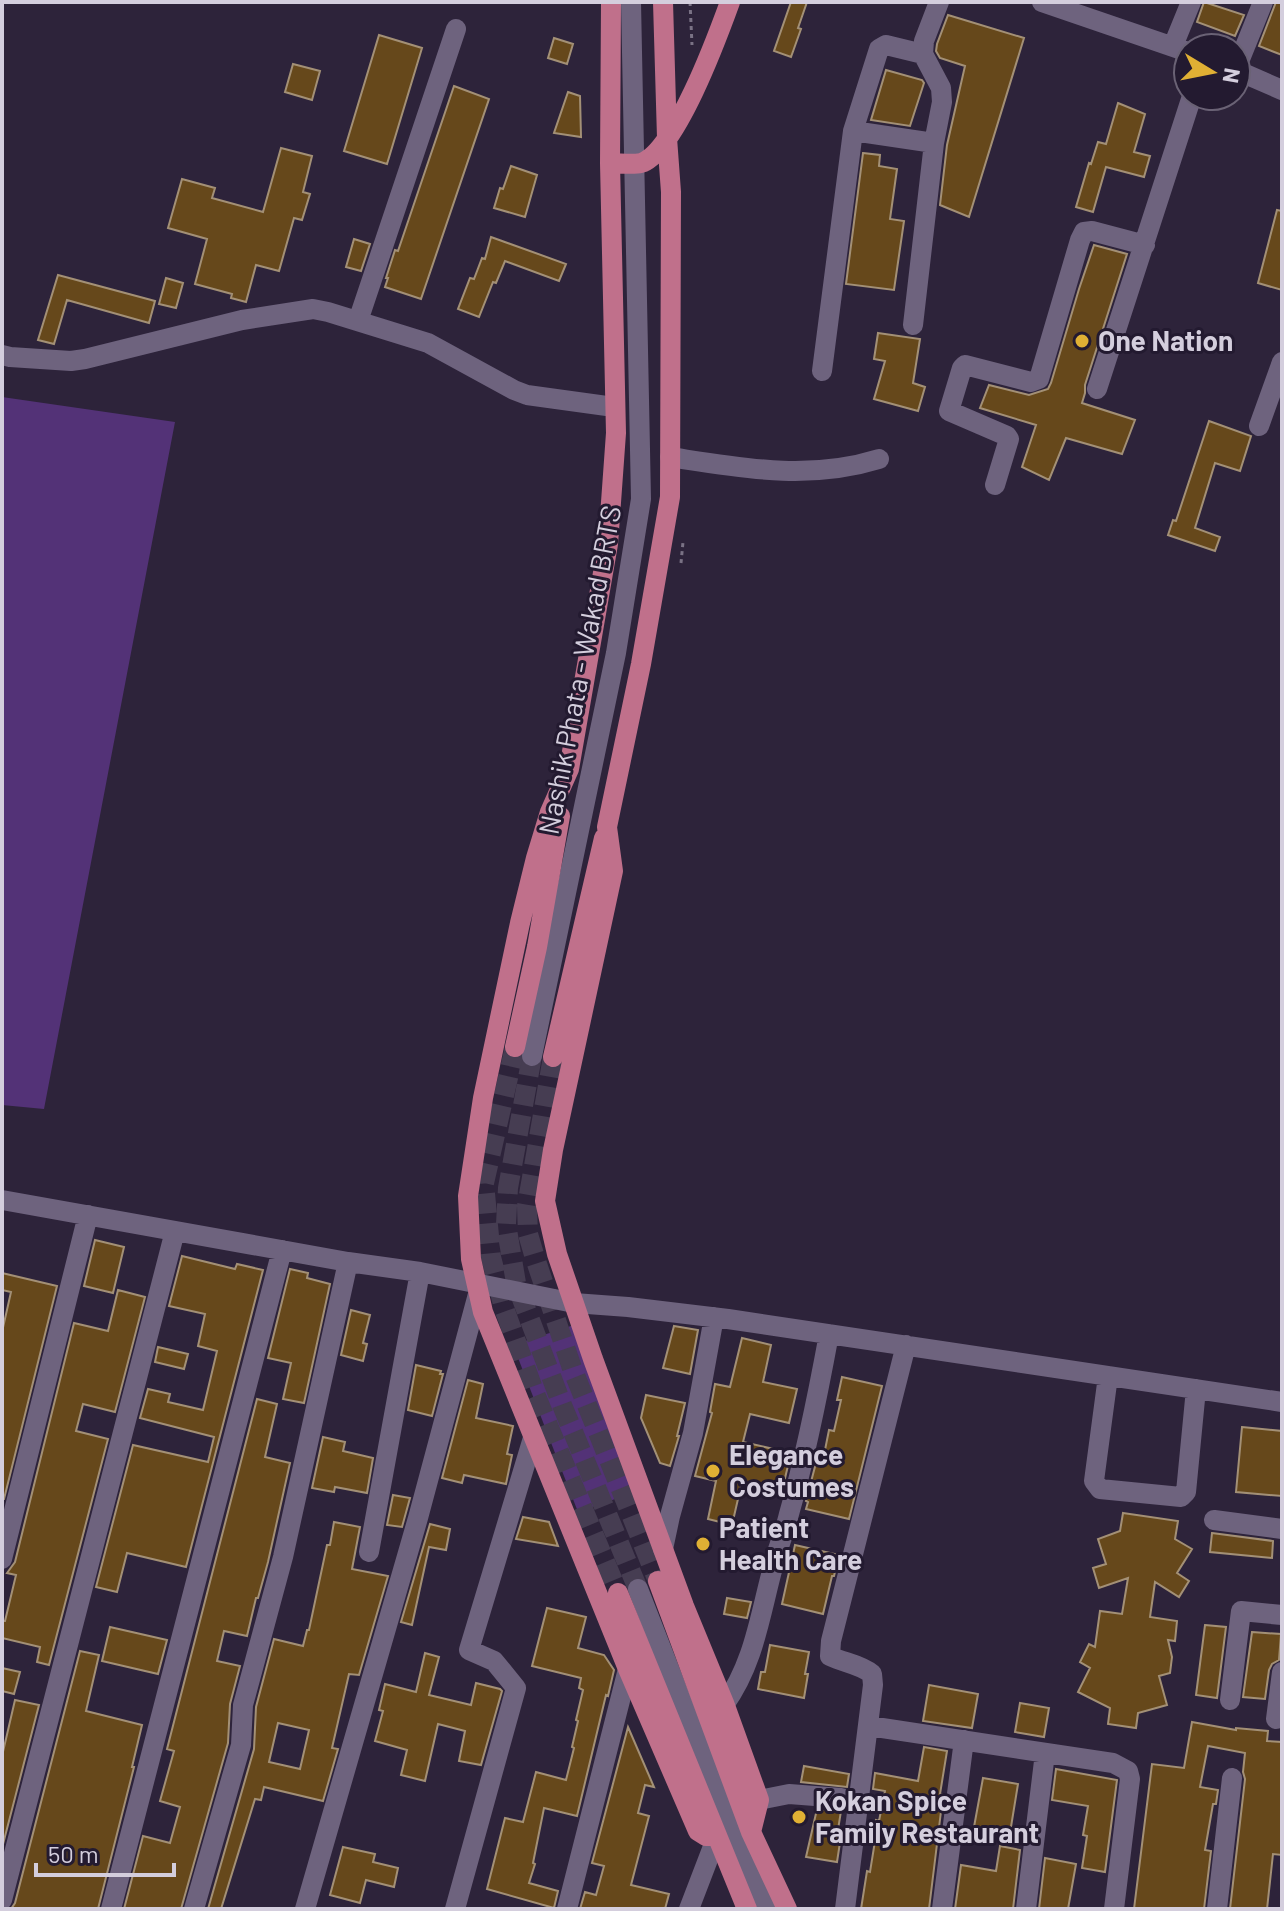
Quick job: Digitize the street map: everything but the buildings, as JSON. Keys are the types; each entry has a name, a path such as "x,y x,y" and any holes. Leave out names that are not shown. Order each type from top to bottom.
{"main road":[{"path":"524,1052 537,947 608,544 616,433 610,163 611,2"},
{"path":"553,1057 607,827 641,664 670,497 671,192 663,2"},
{"path":"610,163 642,163 659,152 700,79 730,2"},
{"path":"569,769 550,812 536,858 483,1098 468,1196 471,1259 483,1312 628,1669 698,1831 717,1836"},
{"path":"607,827 613,871 553,1150 545,1201 557,1254 598,1373 759,1800 751,1832"},
{"path":"658,1581 751,1832 787,1909"},
{"path":"628,1591 717,1836 747,1909"}],"street":[{"name":"Nashik Phata - Wakad BRTS","path":"524,1052 616,653 641,499 631,2"},
{"path":"913,325 934,143 942,102 941,88 923,54 924,41 939,2"},
{"path":"1042,2 1073,7 1172,46"},
{"path":"1184,32 1191,2"},
{"path":"1251,32 1263,2"},
{"path":"358,321 456,29"},
{"path":"822,371 853,131 879,49 886,45 923,54"},
{"path":"1252,77 1282,90"},
{"path":"1097,389 1187,112"},
{"path":"853,131 934,143"},
{"path":"995,485 1009,439 949,411 962,368 965,365 1031,382 1039,379 1084,232 1092,231 1145,245"},
{"path":"2,355 71,361 85,359 242,320 313,309 428,343 527,395 614,407"},
{"path":"1259,426 1282,362"},
{"path":"670,457 727,467 778,471 831,470 879,459"},
{"path":"2,1200 420,1272 477,1289 574,1303 714,1317 1282,1402"},
{"path":"2,1559 88,1215"},
{"path":"2,1900 175,1231"},
{"path":"111,1909 282,1250"},
{"path":"194,1909 241,1745 243,1705 283,1557 348,1262"},
{"path":"369,1552 420,1272"},
{"path":"305,1909 418,1518 477,1289"},
{"path":"663,1549 693,1433 714,1317"},
{"path":"724,1705 736,1690 753,1649 814,1414 829,1334"},
{"path":"845,1909 873,1685 872,1674 864,1668 830,1656 831,1641 906,1345"},
{"path":"1108,1376 1094,1481 1100,1489 1184,1496 1196,1389"},
{"path":"455,1909 516,1688 494,1661 469,1650 533,1438"},
{"path":"1214,1520 1282,1529"},
{"path":"628,1591 766,1909"},
{"path":"1230,1700 1241,1611 1282,1615"},
{"path":"567,1909 628,1669"},
{"path":"1276,1719 1282,1672"},
{"path":"869,1726 1113,1763 1128,1771 1130,1779 1114,1909"},
{"path":"942,1909 964,1740"},
{"path":"1026,1909 1045,1753"},
{"path":"1217,1909 1232,1778"},
{"path":"759,1800 789,1794 841,1798"},
{"path":"689,1909 717,1836"}],"path":[{"path":"690,2 693,56"}],"shaded area":[{"path":"2,397 175,422 44,1109 2,1105"},
{"path":"580,1323 638,1491 578,1512 513,1345"}],"tunnel":[{"path":"515,1047 484,1183 491,1257 504,1308 535,1394 618,1593"},
{"path":"532,1056 508,1188 506,1224 516,1283 562,1405 638,1589"},
{"path":"553,1057 527,1206 528,1234 572,1368 658,1581"}],"place":[{"name":"One Nation","path":"1082,341"},
{"name":"Elegance Costumes","path":"713,1471"},
{"name":"Patient Health Care","path":"703,1544"},
{"name":"Kokan Spice Family Restaurant","path":"799,1817"}]}
